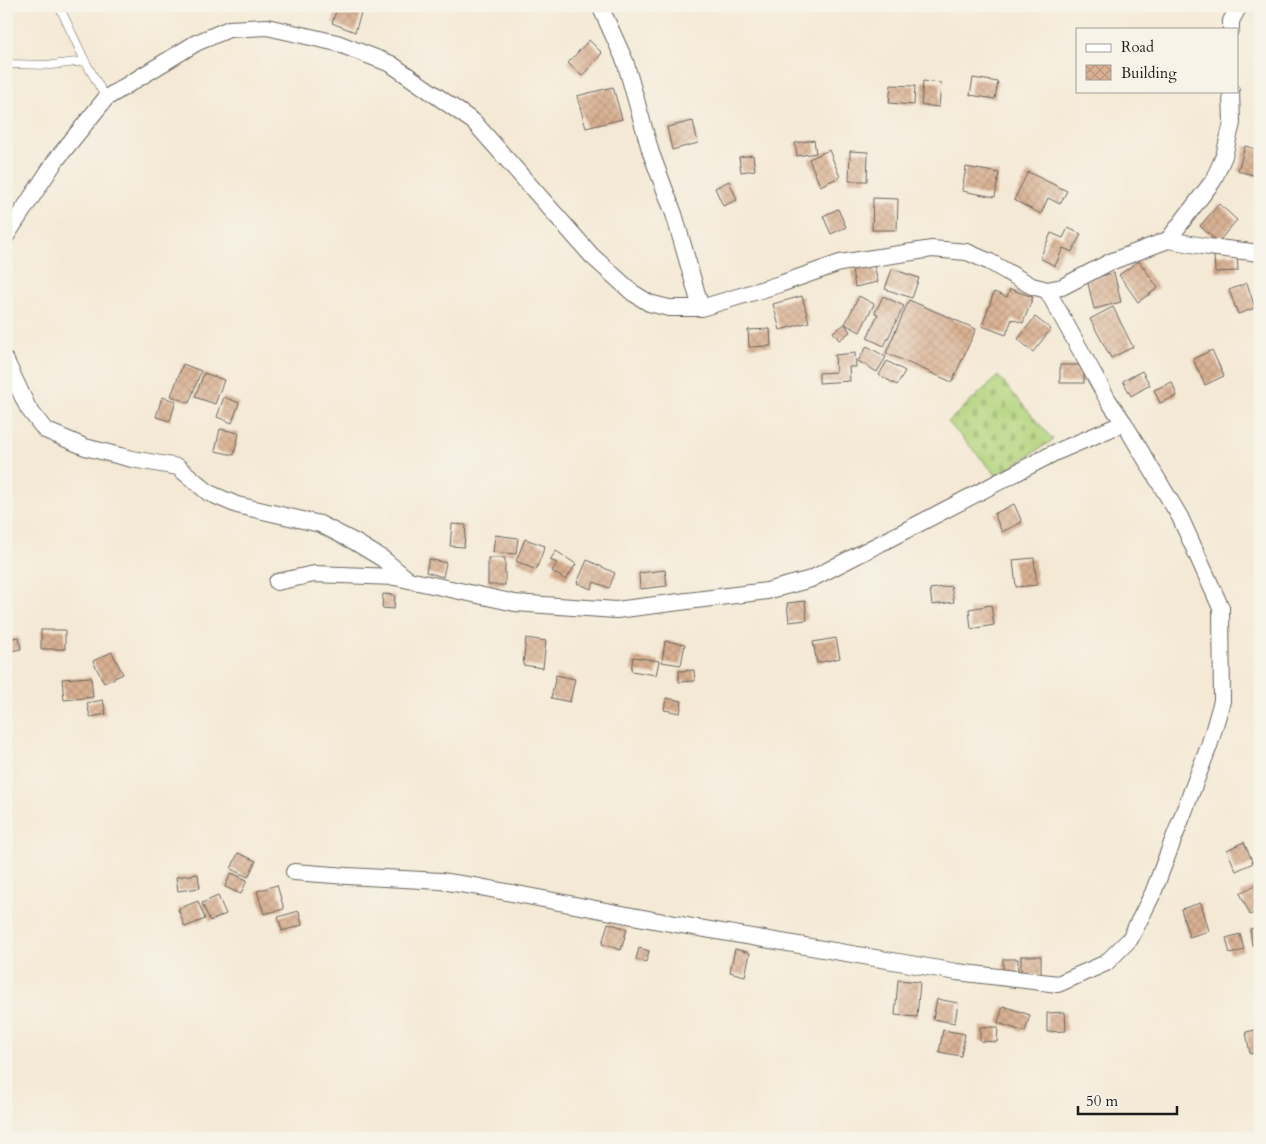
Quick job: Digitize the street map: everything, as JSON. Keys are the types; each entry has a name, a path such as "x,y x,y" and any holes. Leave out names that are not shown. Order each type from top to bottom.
{"street":[{"path":"600,6 625,61 651,153 674,214 701,308"},
{"path":"1231,28 1231,21 1239,6"},
{"path":"6,236 56,160 106,98 196,44 229,29 267,27 337,43 391,64 474,122 592,256 633,293 650,303 669,308 701,308 840,264 932,249 967,252 990,262 1032,286 1047,290 1062,287 1110,262 1168,240 1260,253"},
{"path":"1168,240 1213,181 1224,156 1232,124 1230,92"},
{"path":"294,872 442,881 664,922 957,972 1058,984 1106,963 1130,938 1153,892 1209,746 1222,701 1221,608 1180,517 1124,423 1108,400 1047,290"},
{"path":"6,361 28,408 45,430 85,447 132,459 178,467 209,493 237,505 320,524 383,559 409,580"},
{"path":"277,582 314,574 395,577 515,603 616,610 767,591 811,579 1054,453 1124,423"}],"lane":[{"path":"59,6 85,61 106,98"},
{"path":"6,64 52,65 85,61"}],"green space":[{"path":"998,376 1053,440 997,476 948,422"}],"building":[{"path":"338,6 361,13 355,32 332,23"},
{"path":"589,40 602,53 582,76 568,63"},
{"path":"973,78 998,82 995,99 970,95"},
{"path":"923,81 941,83 939,107 921,105"},
{"path":"891,85 915,86 914,105 889,103"},
{"path":"613,87 622,119 586,128 577,96"},
{"path":"693,121 698,143 672,150 667,127"},
{"path":"814,140 816,153 797,156 795,143"},
{"path":"1245,146 1260,150 1260,177 1238,171"},
{"path":"829,150 840,177 820,186 809,159"},
{"path":"850,151 868,152 867,181 849,181"},
{"path":"753,155 755,170 741,172 739,157"},
{"path":"966,167 999,173 995,197 962,191"},
{"path":"1028,172 1067,191 1060,204 1048,198 1041,214 1014,200"},
{"path":"729,181 737,200 723,206 715,188"},
{"path":"873,198 898,199 897,230 872,230"},
{"path":"1219,204 1237,220 1218,242 1200,226"},
{"path":"838,209 846,227 831,234 823,216"},
{"path":"1068,228 1081,234 1072,252 1063,248 1055,266 1040,258 1051,233 1063,238"},
{"path":"1237,254 1238,271 1215,272 1214,255"},
{"path":"1139,261 1158,288 1138,302 1119,275"},
{"path":"874,265 878,282 855,287 852,270"},
{"path":"892,269 919,278 912,298 885,289"},
{"path":"1114,273 1121,302 1094,309 1087,279"},
{"path":"1247,283 1255,308 1238,314 1229,290"},
{"path":"1256,283 1260,283 1260,303 1256,303"},
{"path":"1010,289 1033,297 1023,323 1012,319 1006,335 982,326 994,292 1007,297"},
{"path":"802,296 809,322 780,330 773,304"},
{"path":"859,296 874,304 860,332 845,324"},
{"path":"883,296 904,306 884,346 867,338 878,314 875,313"},
{"path":"909,300 976,329 952,382 886,353"},
{"path":"1113,307 1133,347 1111,358 1090,319"},
{"path":"1035,317 1051,329 1033,352 1018,339"},
{"path":"845,324 850,332 839,340 833,332"},
{"path":"770,329 771,346 749,347 748,330"},
{"path":"867,346 886,357 877,372 858,361"},
{"path":"1212,350 1224,376 1205,385 1193,359"},
{"path":"855,353 856,367 849,367 850,381 819,383 819,373 836,372 835,355"},
{"path":"887,361 905,371 897,385 879,375"},
{"path":"183,364 201,371 189,403 171,396"},
{"path":"1060,365 1084,365 1084,383 1060,383"},
{"path":"1142,371 1150,385 1131,396 1123,381"},
{"path":"204,373 224,380 215,404 195,397"},
{"path":"1172,382 1177,396 1160,403 1154,390"},
{"path":"162,397 176,401 170,421 156,417"},
{"path":"224,397 239,403 232,423 217,417"},
{"path":"220,429 239,433 234,455 215,451"},
{"path":"1014,504 1022,522 1002,532 994,514"},
{"path":"452,524 466,525 464,547 450,546"},
{"path":"495,535 518,538 516,554 493,552"},
{"path":"525,539 545,546 536,570 516,561"},
{"path":"556,551 576,564 566,580 552,571 557,563 550,560"},
{"path":"488,558 505,558 505,585 488,585"},
{"path":"1034,558 1037,585 1016,587 1013,560"},
{"path":"429,559 446,563 443,577 426,572"},
{"path":"587,560 615,573 609,588 594,582 591,589 577,583"},
{"path":"665,570 667,586 640,589 639,573"},
{"path":"951,586 954,602 932,605 930,589"},
{"path":"383,594 395,595 394,609 382,608"},
{"path":"805,601 807,620 789,622 787,603"},
{"path":"991,605 994,625 971,629 969,609"},
{"path":"41,630 65,630 65,649 41,649"},
{"path":"19,637 21,649 6,652 6,639"},
{"path":"526,638 546,641 543,668 523,665"},
{"path":"836,638 840,658 817,663 813,642"},
{"path":"665,641 685,644 681,665 662,662"},
{"path":"112,652 123,674 104,683 93,661"},
{"path":"633,657 659,661 656,675 631,671"},
{"path":"6,666 9,666 11,677 6,678"},
{"path":"694,670 695,681 679,682 679,671"},
{"path":"556,675 575,679 570,702 551,698"},
{"path":"91,677 93,697 64,700 62,679"},
{"path":"666,698 682,701 680,713 664,710"},
{"path":"103,700 106,714 90,717 87,703"},
{"path":"1244,842 1253,863 1236,871 1227,850"},
{"path":"238,853 256,861 248,877 231,869"},
{"path":"231,873 247,880 241,894 225,887"},
{"path":"198,874 200,888 178,891 176,877"},
{"path":"277,885 284,909 264,914 257,891"},
{"path":"1256,885 1260,893 1260,910 1250,915 1240,893"},
{"path":"218,896 226,914 210,921 202,903"},
{"path":"198,901 205,919 185,927 178,909"},
{"path":"1201,903 1209,931 1189,937 1181,909"},
{"path":"299,911 302,925 282,931 278,917"},
{"path":"608,923 627,929 621,950 602,944"},
{"path":"1260,927 1260,944 1252,945 1250,929"},
{"path":"1240,934 1244,950 1230,954 1226,938"},
{"path":"639,948 649,951 646,962 636,959"},
{"path":"735,949 750,953 745,976 730,972"},
{"path":"1021,956 1041,956 1041,975 1021,975"},
{"path":"1003,959 1018,959 1018,976 1003,976"},
{"path":"898,980 920,982 917,1017 895,1015"},
{"path":"937,999 958,1003 955,1023 933,1019"},
{"path":"1003,1006 1030,1015 1025,1032 998,1023"},
{"path":"1065,1012 1066,1031 1047,1032 1047,1013"},
{"path":"980,1027 998,1027 997,1042 980,1041"},
{"path":"1260,1029 1260,1052 1250,1054 1246,1032"},
{"path":"943,1030 965,1034 961,1056 939,1052"}]}
